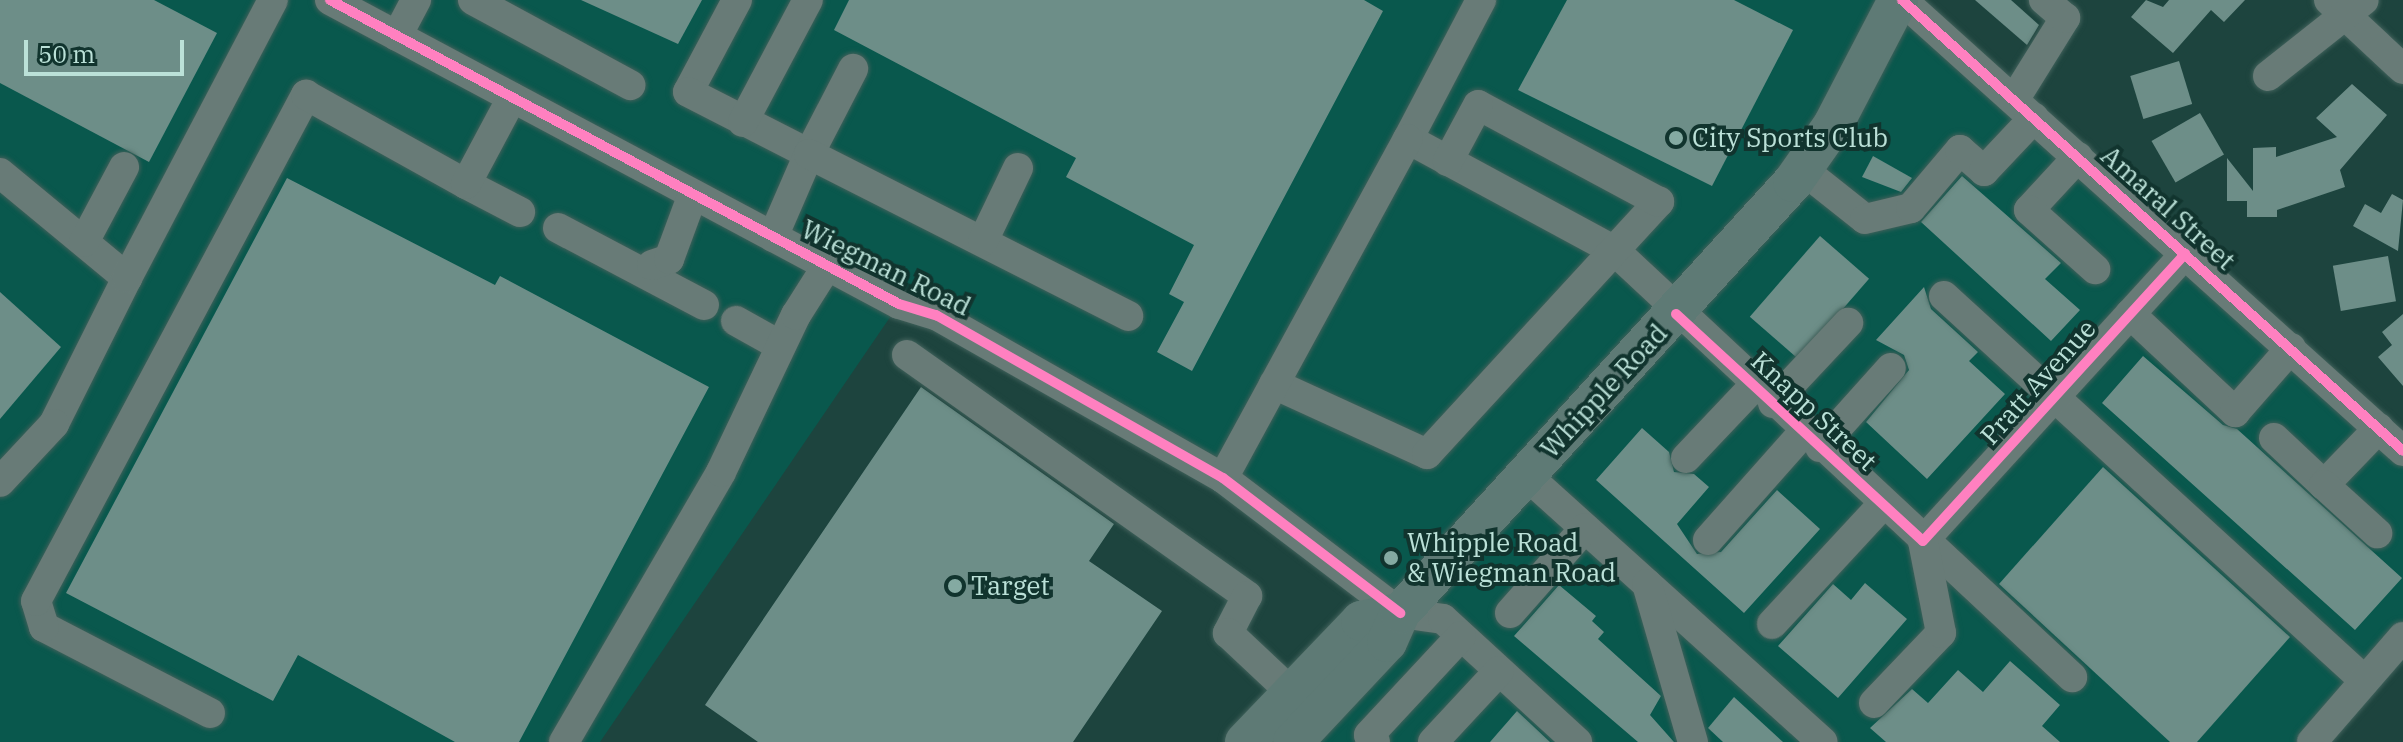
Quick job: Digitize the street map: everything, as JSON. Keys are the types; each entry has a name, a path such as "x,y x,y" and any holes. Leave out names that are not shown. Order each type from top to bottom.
{"main road":[{"name":"Whipple Road","path":"1293,742 1387,642 1400,613 1676,314 1802,169 1900,0"},
{"path":"1245,742 1361,621 1400,613"}],"street":[{"path":"0,482 54,424 273,0"},
{"path":"397,36 416,0"},
{"path":"473,0 630,85"},
{"path":"737,0 688,92 1128,316"},
{"path":"743,122 808,0"},
{"path":"1223,478 1481,0"},
{"name":"Amaral Street","path":"1900,0 2403,451"},
{"path":"1802,169 1865,219 1911,208 1960,150 1984,171 2024,109 2065,18 2044,0"},
{"name":"Wiegman Road","path":"343,3 397,36 899,304 936,315 1223,478 1400,613"},
{"path":"2268,76 2347,6 2403,69"},
{"path":"773,237 809,154 853,69"},
{"path":"210,713 44,627 36,601 306,95 520,212"},
{"path":"466,184 512,98"},
{"path":"1274,384 1427,454 1659,202 1478,105 1448,161"},
{"name":"Knapp Street","path":"1408,139 1615,251 1676,314 2072,677"},
{"path":"2078,157 2029,210 2095,269"},
{"path":"84,242 124,167"},
{"path":"983,241 1018,168"},
{"path":"0,173 127,278"},
{"path":"649,270 650,249 661,230 676,225 693,194"},
{"path":"558,228 649,270 704,305"},
{"name":"Pratt Avenue","path":"1923,541 2185,254"},
{"path":"564,742 721,472 781,346 827,266"},
{"path":"1944,296 2365,681"},
{"path":"2130,314 2235,412 2291,348"},
{"path":"736,321 781,346"},
{"path":"1686,458 1848,323"},
{"path":"907,355 1247,596 1228,633 1292,693"},
{"path":"1708,540 1891,368"},
{"path":"2324,485 2379,428"},
{"path":"2274,438 2377,533"},
{"path":"1526,475 1823,742"},
{"path":"1772,624 1883,504"},
{"path":"1510,613 1585,528"},
{"path":"1874,703 1941,633 1923,541"},
{"path":"1647,584 1693,742"},
{"path":"1400,613 1443,619 1577,742"},
{"path":"1375,742 1369,735 1461,636"},
{"path":"2312,742 2403,637"},
{"path":"1433,742 1499,671"}],"shaded area":[{"path":"0,0 1902,0 2403,450 2403,638 2312,742 1293,742 1399,613 1266,505 899,304 600,742 0,742"}],"building":[{"path":"0,0 154,0 217,33 149,162 0,83"},
{"path":"581,0 702,0 678,44"},
{"path":"849,0 1364,0 1383,11 1192,371 1157,352 1184,302 1169,294 1194,245 1066,177 1076,158 834,30"},
{"name":"City Sports Club","path":"1567,0 1734,0 1793,30 1712,186 1518,90"},
{"path":"1975,0 2011,0 2039,25 2027,45"},
{"path":"2146,0 2163,7 2169,0 2245,0 2224,22 2211,10 2173,53 2131,17"},
{"path":"2179,61 2192,104 2143,119 2130,76"},
{"path":"2352,84 2387,115 2340,170 2345,187 2277,210 2277,217 2247,217 2247,201 2227,201 2227,158 2253,191 2253,148 2276,147 2276,157 2337,137 2316,118"},
{"path":"2200,113 2224,155 2176,183 2152,141"},
{"path":"1873,156 1912,178 1901,192 1862,177"},
{"path":"1962,176 2061,263 2045,279 2080,310 2051,341 1921,222"},
{"path":"287,178 495,285 500,276 709,387 519,742 455,742 298,655 273,701 66,593"},
{"path":"2392,194 2403,200 2398,251 2353,226 2365,204 2381,213"},
{"path":"1820,236 1869,279 1799,359 1750,317"},
{"path":"2388,256 2396,301 2341,311 2333,266"},
{"path":"1924,287 1931,309 1978,352 1969,361 2005,394 1927,479 1866,422 1909,370 1904,355 1876,340"},
{"path":"0,292 61,347 0,419"},
{"path":"2403,314 2403,386 2378,357 2392,345 2382,332"},
{"path":"2143,356 2223,425 2237,429 2402,578 2355,630 2102,403"},
{"name":"Target","path":"921,387 1114,524 1089,561 1162,611 1073,742 758,742 705,705"},
{"path":"1642,428 1669,452 1674,472 1694,474 1709,487 1677,524 1697,554 1721,552 1777,490 1820,529 1744,613 1596,480"},
{"path":"2103,467 2290,637 2197,742 2170,742 1999,584"},
{"path":"1865,583 1907,619 1838,698 1778,646 1833,584 1851,600"},
{"path":"1559,585 1596,616 1592,621 1604,632 1598,639 1661,696 1650,715 1674,742 1638,742 1514,636"},
{"path":"2010,661 2060,705 2042,726 2060,742 1886,742 1870,728 1912,689 1928,703 1958,670 1983,692"},
{"path":"1734,697 1783,742 1723,742 1708,728"},
{"path":"1517,711 1550,742 1490,742"}],"cycle path":[{"path":"330,0 899,304 936,315 1223,478 1400,613"},
{"path":"1902,0 2403,451"},
{"path":"1676,314 1923,541 2185,254"}],"place":[{"name":"City Sports Club","path":"1676,138"},
{"name":"Whipple Road & Wiegman Road","path":"1391,558"},
{"name":"Target","path":"955,586"}]}
